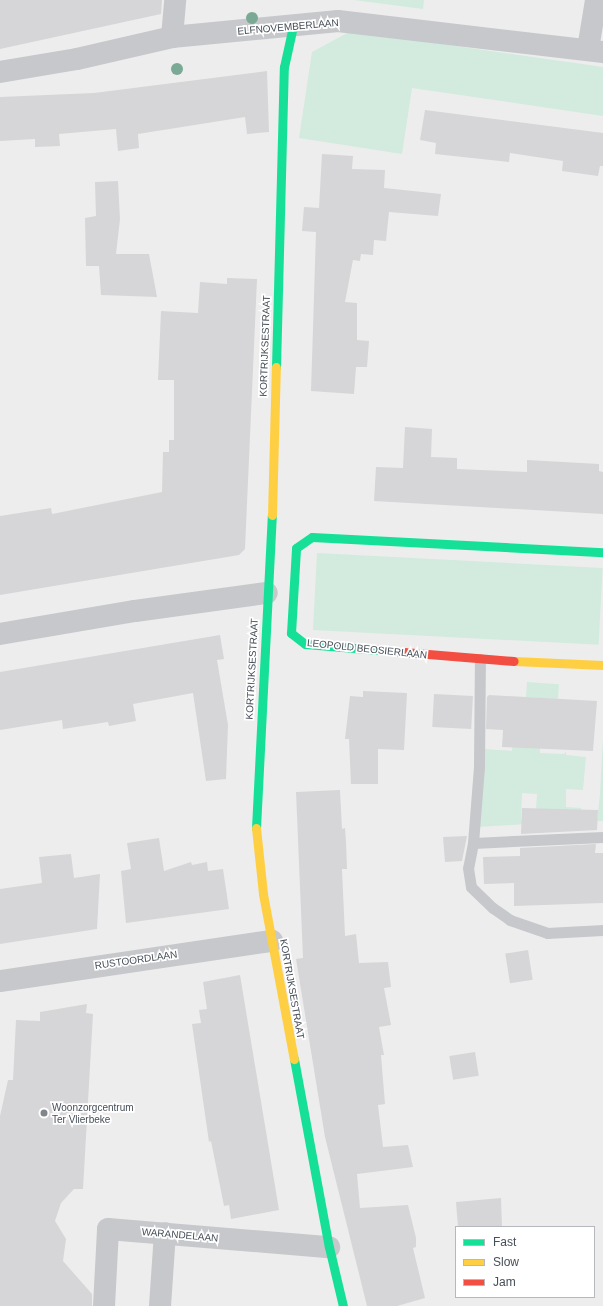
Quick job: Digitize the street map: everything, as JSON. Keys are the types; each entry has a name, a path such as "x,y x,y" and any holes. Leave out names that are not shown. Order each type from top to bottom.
{"street":[{"path":"172,37 175,0"},
{"path":"595,51 596,0"},
{"name":"ELFNOVEMBERLAAN","path":"0,72 77,59 172,37 338,21 595,51"},
{"name":"KORTRIJKSESTRAAT","path":"293,26 284,67 271,533 256,826 258,857 272,941 329,1247 343,1306"},
{"name":"LEOPOLD BEOSIERLAAN","path":"603,552 312,537 296,548 290,633 305,644 480,659 603,665"},
{"path":"0,634 134,611 267,593"},
{"name":"RUSTOORDLAAN","path":"0,981 272,941"},
{"name":"WARANDELAAN","path":"104,1306 108,1228 329,1247"},
{"path":"160,1306 165,1233"}],"lane":[{"path":"480,659 479,766 473,843 468,868 471,887 493,908 510,920 547,933 603,930"},
{"path":"473,843 603,837"}],"green space":[{"path":"354,0 424,0 423,9"},
{"path":"351,31 603,67 603,116 412,88 402,154 299,138 312,52"},
{"path":"317,553 603,568 599,645 313,630"},
{"path":"527,682 559,684 558,699 526,697"},
{"path":"603,739 603,821 597,821 600,794"},
{"path":"513,742 540,744 540,753 564,754 566,751 566,755 586,757 583,790 566,789 566,807 581,808 580,820 535,824 537,794 522,793 521,820 528,821 528,824 478,827 483,749 512,751"}],"building":[{"path":"0,0 162,0 161,14 0,49"},
{"path":"267,71 269,132 247,134 245,117 138,134 139,148 118,151 116,129 59,134 60,146 35,147 35,139 0,141 0,97 94,93"},
{"path":"425,110 603,133 603,166 600,166 598,176 562,171 563,161 510,153 509,162 435,154 436,143 420,140"},
{"path":"322,154 353,156 352,169 385,170 384,188 441,194 438,216 389,212 386,241 374,240 373,255 361,254 360,261 353,260 345,302 357,303 357,340 369,341 367,367 356,367 354,394 311,391 316,232 302,231 304,207 319,208"},
{"path":"118,181 120,219 116,254 149,254 157,297 101,295 99,266 86,266 85,218 96,216 95,182"},
{"path":"227,278 257,279 245,549 239,555 0,595 0,516 51,508 52,514 162,492 163,452 169,452 169,440 174,440 174,380 158,380 161,311 198,313 200,282 227,284"},
{"path":"405,427 432,429 431,457 457,458 457,469 527,472 527,460 599,464 599,471 603,472 603,514 374,501 376,467 403,468"},
{"path":"220,635 224,659 217,660 228,725 226,779 206,781 193,693 133,704 136,721 109,726 108,722 63,729 62,720 0,730 0,672"},
{"path":"363,691 407,693 404,750 378,749 378,784 351,784 349,739 345,739 350,696 363,697"},
{"path":"434,694 473,696 471,729 432,727"},
{"path":"489,695 597,701 593,751 502,747 503,730 486,729 487,697"},
{"path":"340,790 342,829 345,828 347,869 342,869 345,936 356,934 359,963 388,962 391,987 384,988 391,1025 379,1027 384,1055 381,1055 385,1104 378,1105 383,1147 408,1145 413,1167 357,1174 360,1208 408,1205 416,1238 416,1247 413,1248 425,1298 397,1306 367,1306 325,1137 296,959 303,958 296,792"},
{"path":"522,808 598,810 597,830 521,834"},
{"path":"467,836 462,861 445,862 443,837"},
{"path":"159,838 164,871 191,862 192,865 207,862 208,871 223,869 229,909 126,923 121,871 131,869 127,843"},
{"path":"596,844 595,853 603,853 603,903 514,906 514,883 484,884 483,857 520,856 520,848"},
{"path":"71,854 74,878 100,874 97,929 0,944 0,889 42,883 39,857"},
{"path":"528,950 533,980 510,983 505,954"},
{"path":"240,975 279,1210 231,1219 229,1205 224,1206 211,1141 209,1142 192,1024 201,1023 199,1010 207,1009 203,982"},
{"name":"Woonzorgcentrum Ter Vlierbeke","path":"87,1004 86,1013 93,1014 83,1189 74,1189 61,1203 55,1221 66,1239 63,1261 92,1294 92,1306 0,1306 0,1116 8,1080 13,1080 16,1020 40,1021 40,1012"},
{"path":"475,1052 479,1076 453,1080 449,1056"},
{"path":"501,1198 502,1226 458,1226 456,1202"}],"traffic: fast":[{"path":"276,367 284,67 293,26"},
{"path":"256,828 272,515"},
{"path":"392,651 305,644 291,633 296,548 312,537 603,552"},
{"path":"294,1059 329,1247 343,1306"}],"traffic: slow":[{"path":"272,515 276,367"},
{"path":"514,661 603,665"},
{"path":"256,828 263,894 294,1059"}],"traffic: jam":[{"path":"392,651 514,661"}],"place":[{"name":"Woonzorgcentrum Ter Vlierbeke","path":"44,1113"}]}
